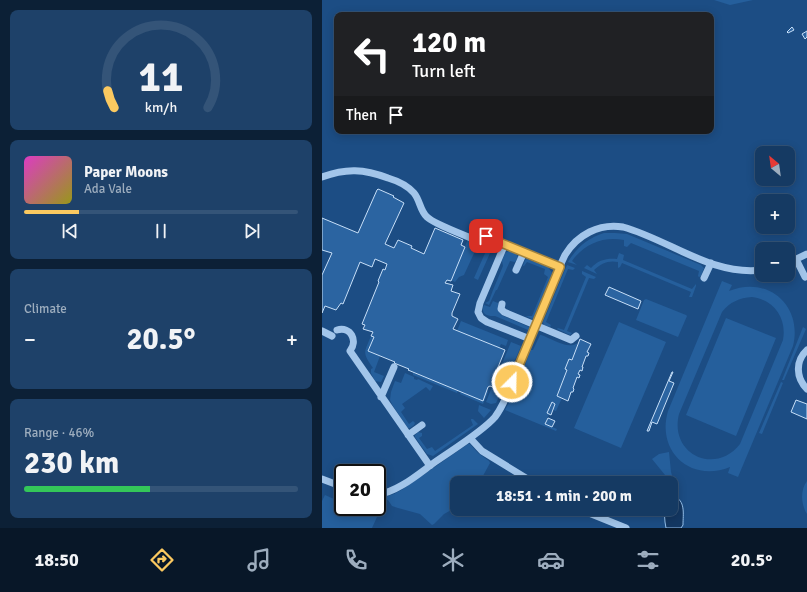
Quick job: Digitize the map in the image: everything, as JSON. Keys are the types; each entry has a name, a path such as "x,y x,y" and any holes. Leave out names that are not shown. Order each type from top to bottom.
{"street":[{"path":"322,177 338,172 356,170 376,174 399,182 415,194 427,218 435,223 480,242 482,238 490,236 494,240 560,267"},
{"path":"386,492 395,489 470,438 489,423 500,410 568,249 579,238 595,230 612,226 631,230 710,263 726,268 755,270"},
{"path":"505,244 480,303 478,312 481,318 487,322 530,339"},
{"path":"516,270 524,252"},
{"path":"805,278 796,259 807,254"},
{"path":"704,278 710,263"},
{"path":"502,304 502,311 521,316 536,326 571,340 576,336"},
{"path":"322,331 335,333 344,329 353,336 354,344 350,351 430,466"},
{"path":"807,350 800,360 798,370 802,383 807,389"},
{"path":"381,397 394,367"},
{"path":"408,435 422,425"},
{"path":"470,438 482,451 523,476"},
{"path":"322,479 334,484"},
{"path":"593,516 626,528"}],"shaded area":[{"path":"714,0 753,0 730,5"},
{"path":"604,233 627,234 701,265 704,268 701,276 698,276 699,271 631,243 627,247 624,246 624,240 616,239 601,240 582,250 572,261 577,265 568,262 583,244"},
{"path":"468,239 474,241 476,249 464,275 459,277 455,282 451,280"},
{"path":"486,251 491,251 478,280 474,278"},
{"path":"509,251 516,254 518,257 515,262 510,261 489,305 485,303 489,301 503,266 502,261 505,253"},
{"path":"619,253 624,255 623,260 692,289 696,284 692,297 689,297 691,292 622,263 618,268 618,262 611,261 602,264 594,270 597,274 584,268 587,265 591,268 603,260 617,259"},
{"path":"527,259 548,267 552,273 535,317 532,319 526,316 532,316 548,277 544,274 545,269 527,262 523,266 525,260"},
{"path":"567,265 575,268 573,270 568,269 546,322 551,325 550,327 544,325 543,322"},
{"path":"582,271 596,277 594,279 589,278 567,331 572,333 570,335 557,329 564,330 586,277 582,274"},
{"path":"722,281 732,285 729,291 743,287 757,287 769,291 779,298 787,307 793,318 795,331 793,346 738,477 728,473 730,467 716,471 702,471 690,467 680,460 672,451 667,439 666,426 668,411","holes":["752,297 760,299 773,306 781,318 784,332 783,340 740,444 730,454 719,458 707,459 696,456 687,450 681,440 678,428 679,414 722,312 732,303 743,298"]},
{"path":"646,299 687,316 678,337 636,320 644,300"},
{"path":"493,301 498,303 498,309 501,315 529,327 530,329 528,330 495,316 485,314 483,311 484,305 490,307"},
{"path":"726,318 776,338 736,436 686,415"},
{"path":"461,321 508,340 506,346 501,344 499,348 457,331"},
{"path":"619,322 666,342 621,448 574,428"},
{"path":"803,327 806,329 784,380 782,380"},
{"path":"540,335 565,345 574,345 578,343 572,360 569,359 565,369 567,370 557,396 562,398 556,411 553,410 555,404 552,402 547,413 549,414 545,424 557,429 556,431 505,410 512,397 531,350 533,350"},
{"path":"371,336 374,337 368,351 380,356 374,372 384,376 381,382 375,381 371,373 371,369 373,368 367,359 365,352"},
{"path":"511,342 521,346 496,403 491,404 486,402 492,387 500,390 501,386 494,383"},
{"path":"413,372 458,391 457,393 413,375"},
{"path":"405,373 414,377 414,379 418,379 433,386 430,391 426,387 402,404 405,408 401,412 409,424 413,421 415,423 410,428 408,428 390,400 395,381 401,383"},
{"path":"781,382 783,383 762,434 759,433"},
{"path":"487,390 488,392 483,404 460,394 461,392"},
{"path":"479,405 491,410 484,418 478,411"},
{"path":"471,419 478,424 433,456 427,454 415,437 418,432 422,433 422,436 419,438 427,449 432,447 435,451 473,425"},
{"path":"468,444 470,444 490,463 483,476 450,476 450,511 432,525 420,514 392,506 386,499 386,496 403,489"},
{"path":"669,452 672,476 665,476 652,459 659,454"},
{"path":"807,481 807,514 803,506 802,493"},
{"path":"325,495 334,499 334,516 377,517 372,528 322,528 322,501"},
{"path":"678,499 683,508 683,525 681,528 666,528 665,516 678,516"}],"building":[{"path":"792,27 794,30 788,33 787,32"},
{"path":"807,31 807,37 805,39 802,34"},
{"path":"378,189 394,196 393,197 404,203 385,244 394,248 398,240 412,246 411,248 424,254 435,228 463,240 461,245 465,247 451,281 447,280 445,283 453,285 451,291 460,294 452,313 452,316 458,319 453,329 505,350 492,382 501,386 500,390 490,386 488,387 483,401 408,370 409,369 394,363 395,362 368,351 374,337 371,336 373,332 363,329 365,325 362,324 383,269 385,270 387,264 375,259 372,267 360,262 343,304 341,303 336,310 325,306 322,313 322,275 332,253 322,250 322,218 358,233"},
{"path":"609,287 641,301 638,309 605,295"},
{"path":"580,339 591,344 587,352 589,353 588,356 586,356 582,367 582,371 580,370 578,374 580,375 579,378 577,377 573,392 571,392 568,401 557,396 567,370 565,369 569,359 572,360"},
{"path":"672,372 669,381 674,383 657,424 652,422 649,431 647,431"},
{"path":"796,400 807,404 807,419 791,412"},
{"path":"552,402 555,404 551,415 547,413"},
{"path":"548,418 555,421 552,427 545,424"}],"route":[{"path":"486,236 490,236 494,240 560,267 512,382"}]}
